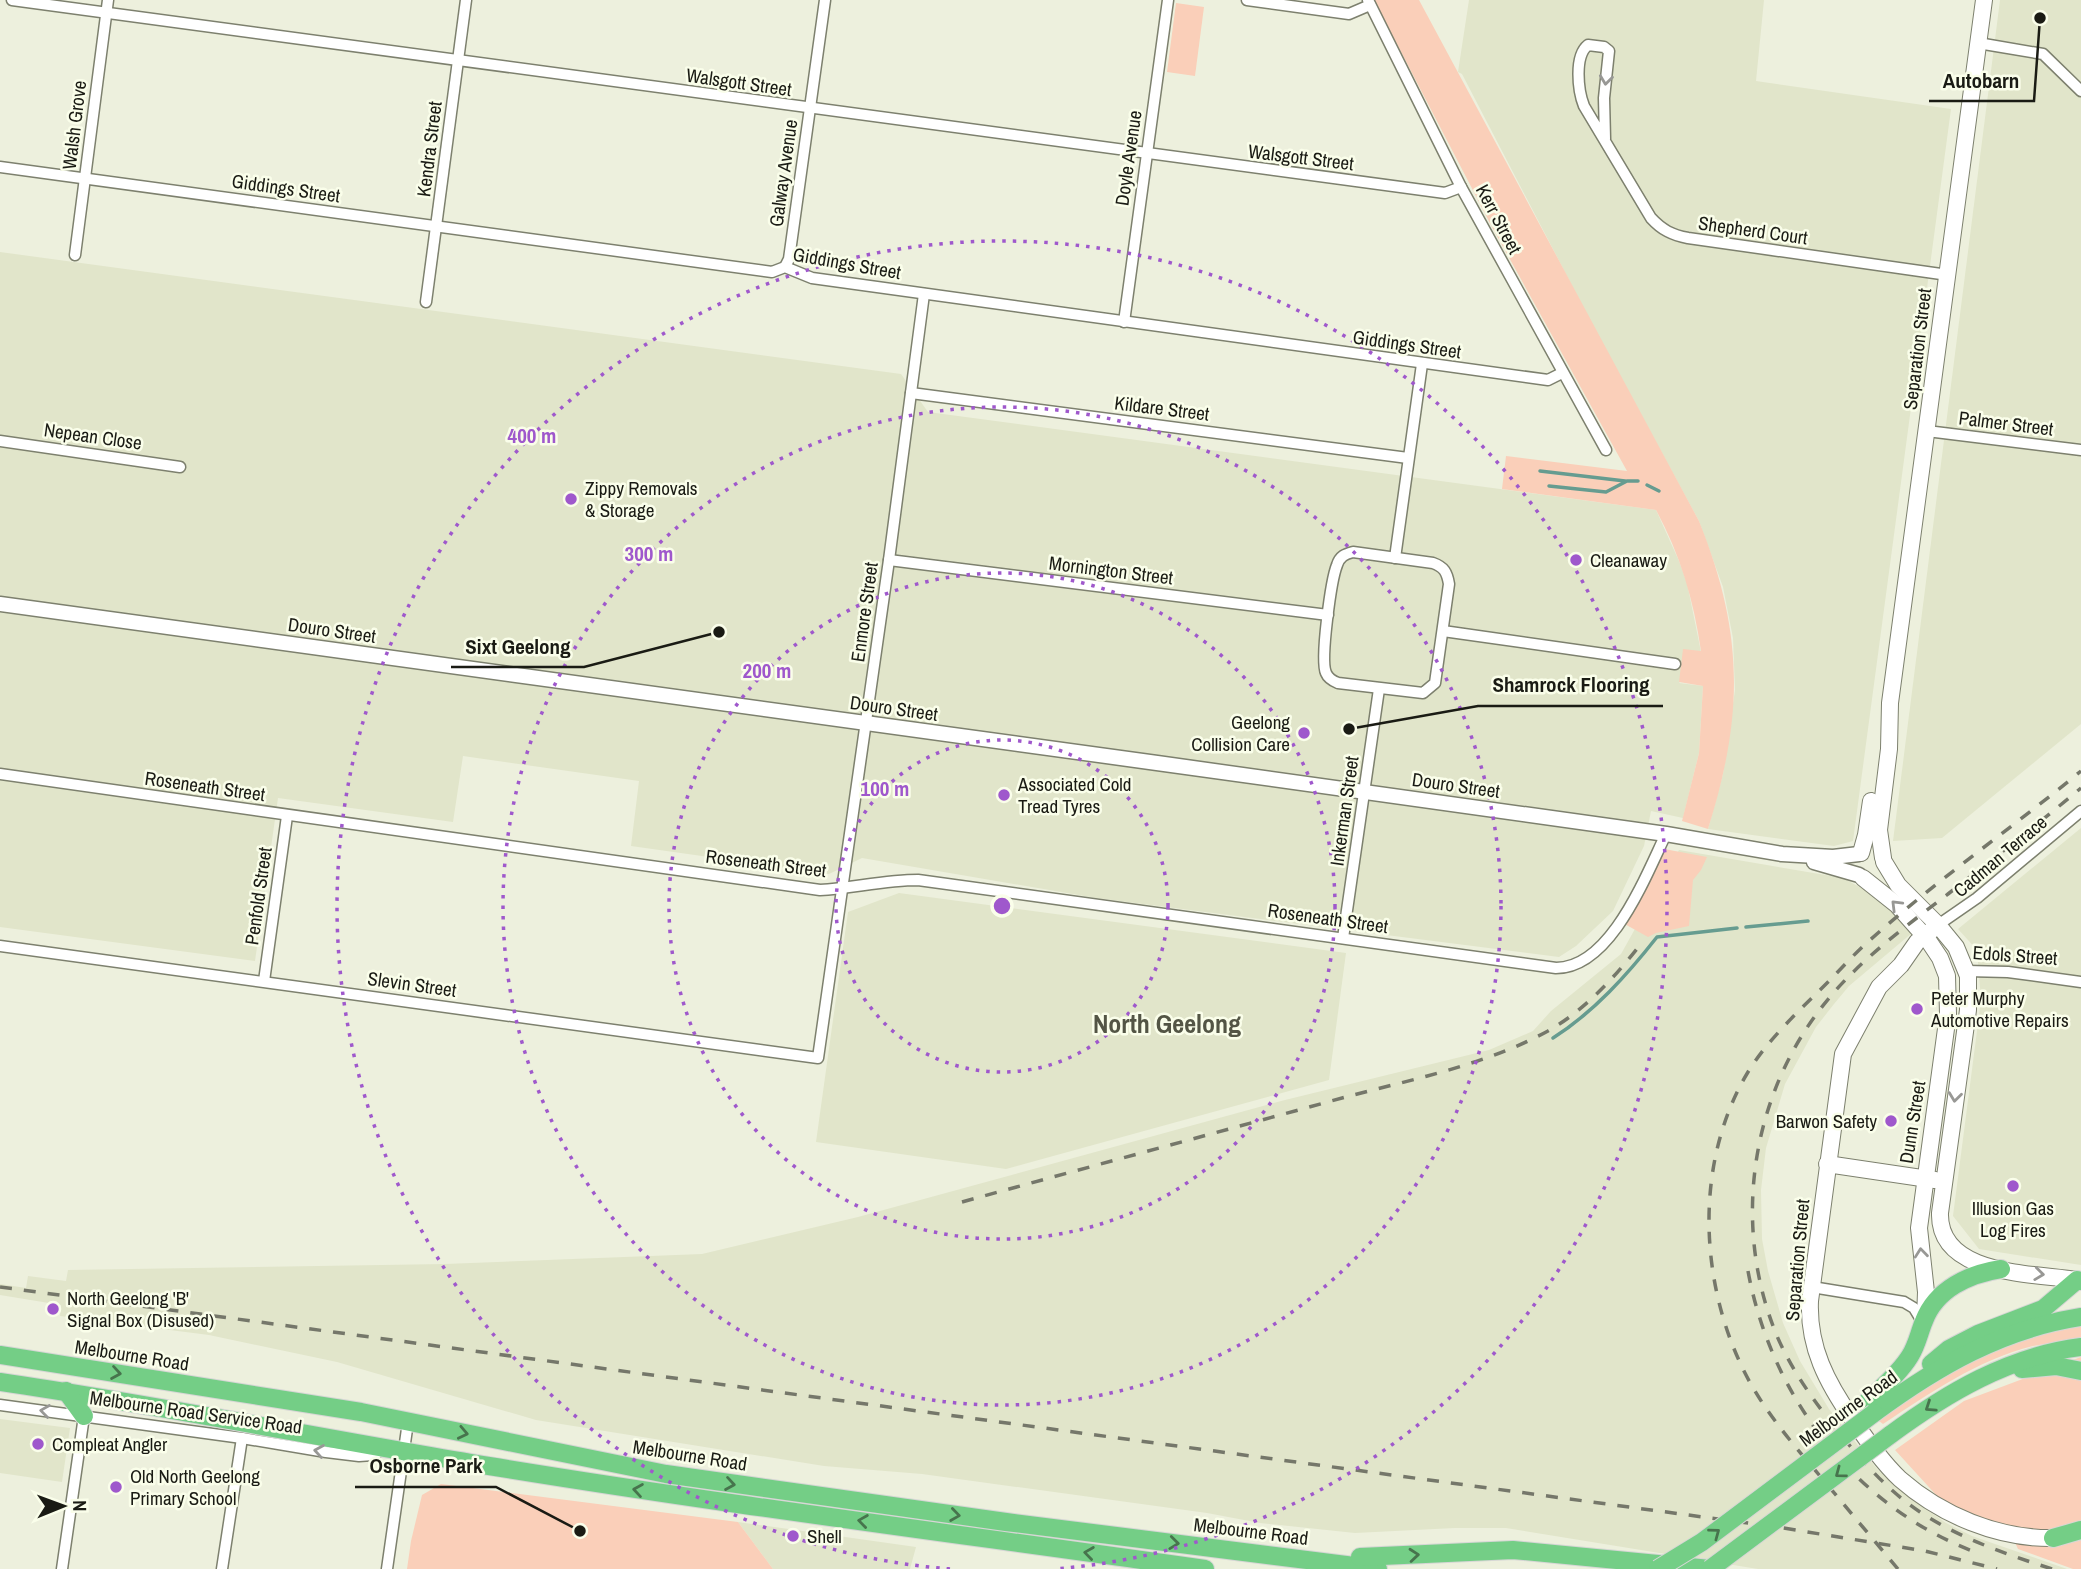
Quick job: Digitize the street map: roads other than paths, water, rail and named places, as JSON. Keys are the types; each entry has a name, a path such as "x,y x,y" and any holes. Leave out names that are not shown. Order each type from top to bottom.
{"highway":[{"path":"1870,1408 1910,1357 1934,1303 1951,1287 1964,1280 2001,1269"},
{"path":"1896,1397 1949,1349 1978,1334 2043,1309 2080,1280"},
{"name":"Melbourne Road","path":"1658,1569 1702,1542 1794,1474 1870,1408 1896,1397 1986,1343 2033,1326 2081,1317"},
{"path":"1297,1558 1374,1558 1513,1550 1710,1569 1890,1435 1971,1381 2046,1353 2081,1347"},
{"path":"0,1357 20,1368 90,1381 96,1386 95,1396"},
{"name":"Melbourne Road","path":"0,1357 408,1422 688,1477 1006,1522 1253,1561 1297,1558 1378,1569"},
{"path":"1971,1381 2043,1366 2070,1367 2081,1371"},
{"name":"Melbourne Road","path":"0,1384 66,1391 637,1490 1205,1569"},
{"path":"66,1391 84,1416"},
{"path":"1731,1569 1789,1511"},
{"path":"2053,1538 2081,1530"},
{"path":"2053,1538 2081,1537"}],"main road":[{"name":"Separation Street","path":"1938,925 1898,885 1884,860 1879,830 1889,749 1890,702 1984,0"},
{"name":"Separation Street","path":"1860,853 1866,835 1881,731 1890,702"},
{"path":"1861,876 1872,879 1880,875 1884,860 1872,850 1860,853 1855,862 1861,876 1897,905 1924,936 1938,925"},
{"name":"Dunn Street","path":"1938,925 1956,947 1967,971 1968,1010 1939,1221 1947,1242 1968,1259 2001,1269"},
{"name":"Separation Street","path":"1924,936 1879,987 1843,1054 1812,1287 1810,1326 1818,1359 1839,1400 1888,1466 1915,1490 1970,1521 2008,1535 2053,1538"},
{"name":"Dunn Street","path":"1924,936 1940,958 1947,976 1949,998 1919,1238 1926,1292 1924,1322"},
{"name":"Edols Street","path":"1947,976 1967,971"},
{"path":"1827,1164 1944,1181"},
{"path":"2001,1269 2080,1280"}],"street":[{"name":"Walsgott Street","path":"12,0 1445,193 1461,187"},
{"name":"Walsh Grove","path":"75,255 108,0"},
{"name":"Kendra Street","path":"426,302 466,0"},
{"name":"Galway Avenue","path":"785,267 789,259 825,0"},
{"name":"Doyle Avenue","path":"1124,321 1168,0"},
{"path":"1247,0 1349,14 1369,3"},
{"name":"Kerr Street","path":"1369,3 1461,187 1606,450"},
{"path":"1978,43 2043,54 2081,91"},
{"name":"Shepherd Court","path":"1605,139 1604,98 1609,51 1604,47 1588,45 1582,51 1579,89 1584,106 1658,226 1675,236 1948,275"},
{"name":"Giddings Street","path":"0,167 772,272 785,267 812,278 1422,364 1548,380 1562,373"},
{"name":"Enmore Street","path":"818,1058 841,889 847,865 924,294"},
{"path":"1395,558 1422,364"},
{"name":"Kildare Street","path":"911,393 1408,458"},
{"name":"Palmer Street","path":"1927,431 2081,450"},
{"name":"Nepean Close","path":"0,441 180,467"},
{"path":"1353,552 1395,558 1433,563 1443,567 1448,574 1449,584 1435,683 1423,693 1379,690 1338,683 1329,679 1323,662 1337,563 1343,555 1353,552"},
{"name":"Mornington Street","path":"889,560 1328,615"},
{"name":"Douro Street","path":"0,604 1666,834 1782,854 1861,876"},
{"path":"1443,631 1675,664"},
{"name":"Inkerman Street","path":"1343,938 1379,690"},
{"name":"Roseneath Street","path":"0,774 820,890 918,880 1551,967 1570,966 1590,956 1625,918 1666,834"},
{"name":"Cadman Terrace","path":"1938,925 1977,898 2081,811"},
{"name":"Penfold Street","path":"264,981 287,816"},
{"name":"Douro Street","path":"1782,854 1833,857 1860,853"},
{"name":"Slevin Street","path":"0,946 818,1058"},
{"name":"Edols Street","path":"1967,971 2008,972 2081,982"},
{"path":"1812,1287 1897,1300 1911,1306 1924,1322"},
{"name":"Melbourne Road Service Road","path":"0,1405 359,1456 373,1455 384,1447"},
{"path":"62,1569 84,1416"},
{"path":"387,1569 408,1422"},
{"path":"222,1569 242,1438"}],"waterway":[{"path":"1540,471 1625,481"},
{"path":"1549,486 1606,492 1627,481 1638,481"},
{"path":"1647,485 1659,491"},
{"path":"1746,927 1808,921"},
{"path":"1553,1038 1582,1017 1609,992 1657,937 1737,928"}],"railway":[{"path":"1898,1569 1770,1414 1745,1373 1730,1338 1718,1300 1711,1262 1711,1183 1718,1144 1730,1107 1748,1072 1765,1048 1796,1014 1895,918 2081,771"},
{"path":"2052,1569 1968,1538 1936,1522 1886,1485 1846,1442 1804,1385 1777,1336 1763,1295 1755,1254 1752,1211 1755,1169 1763,1127 1776,1087 1795,1048 1818,1012 1846,979 1878,949 2081,788"},
{"path":"962,1202 1442,1072 1523,1044 1562,1023 1587,1003 1640,945"},
{"path":"1748,1271 1759,1317 1776,1361 1798,1403 1825,1442 1857,1476 1892,1507 1932,1532 1975,1552"},
{"path":"0,1287 1777,1527 1925,1551 1997,1569"}],"place":[{"name":"Autobarn","path":"2040,18"},
{"name":"Zippy Removals & Storage","path":"571,499"},
{"name":"Cleanaway","path":"1576,560"},
{"name":"Sixt Geelong","path":"719,632"},
{"name":"Shamrock Flooring","path":"1349,729"},
{"name":"Geelong Collision Care","path":"1304,733"},
{"name":"Associated Cold Tread Tyres","path":"1004,795"},
{"name":"Peter Murphy Automotive Repairs","path":"1917,1009"},
{"name":"Barwon Safety","path":"1891,1121"},
{"name":"Illusion Gas Log Fires","path":"2013,1186"},
{"name":"North Geelong 'B' Signal Box (Disused)","path":"53,1309"},
{"name":"Compleat Angler","path":"38,1444"},
{"name":"Old North Geelong Primary School","path":"116,1487"},
{"name":"Osborne Park","path":"580,1531"},
{"name":"Shell","path":"793,1536"}],"district":[{"name":"North Geelong","path":"1167,1023"}]}
